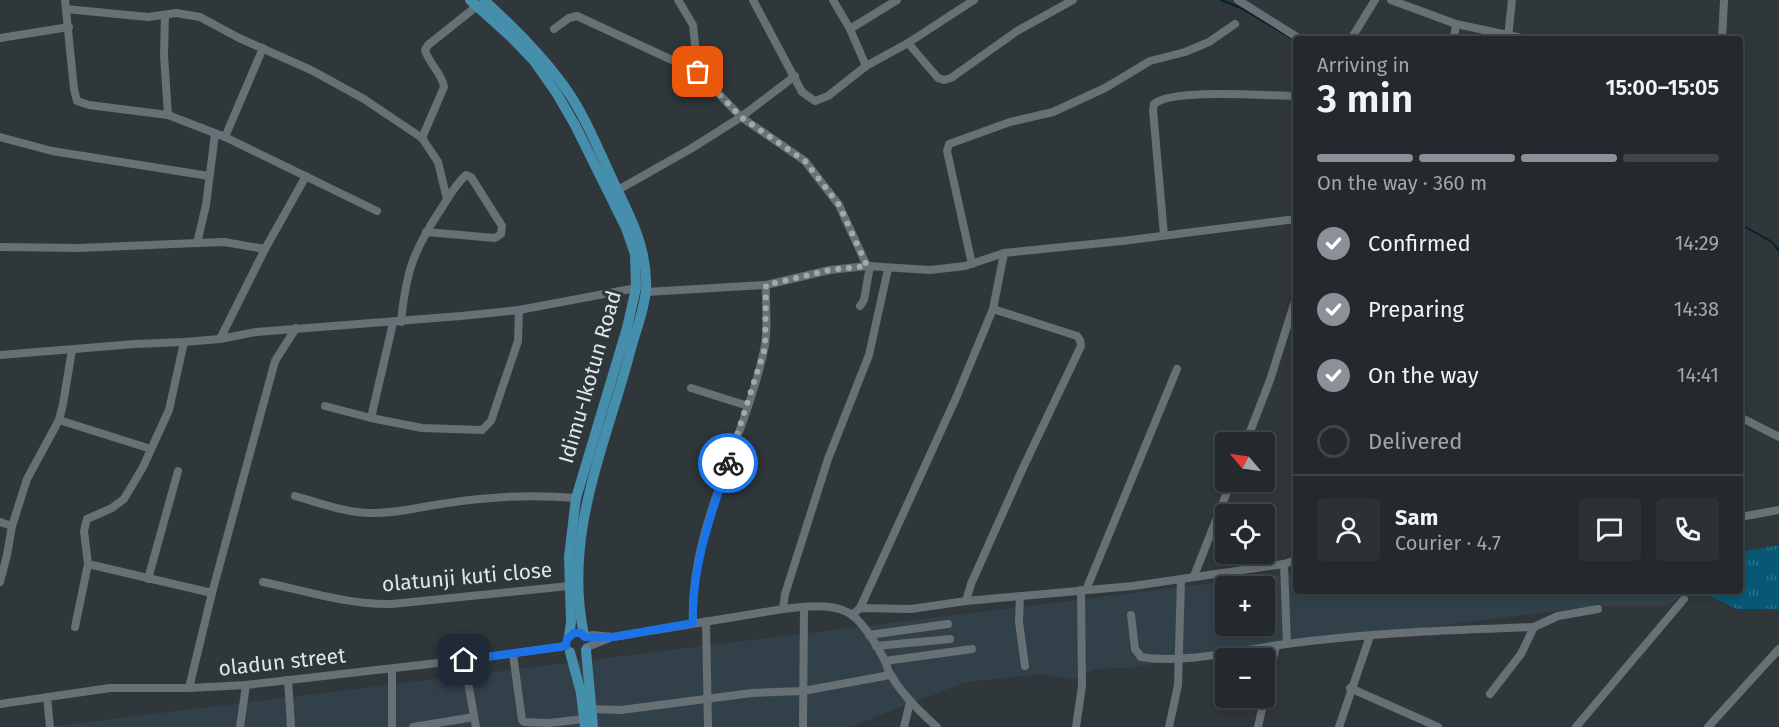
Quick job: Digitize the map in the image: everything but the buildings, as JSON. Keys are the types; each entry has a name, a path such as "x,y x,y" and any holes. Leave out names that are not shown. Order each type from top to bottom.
{"main road":[{"name":"Idimu-Ikotun Road","path":"477,2 531,44 565,87 618,190 644,252 641,290 619,391 585,504 578,559 580,620 585,642 593,727"},
{"name":"Idimu-Ikotun Road","path":"477,2 534,61 557,93 575,124 626,228 635,254 641,290 627,328 576,498 571,530 568,586 571,622 568,645 581,693 585,723"},
{"path":"578,632 585,642 580,654 568,645 578,632"}],"street":[{"path":"678,0 693,25 698,72"},
{"path":"753,0 802,92 815,101 828,96 866,66 908,43 974,0"},
{"path":"833,0 850,29 866,66"},
{"path":"850,29 897,0"},
{"path":"908,43 938,78 944,80 951,78 1017,31 1072,0"},
{"path":"1238,0 1295,36"},
{"path":"1353,36 1375,0"},
{"path":"1391,0 1456,24 1508,36 1512,0"},
{"path":"1722,36 1724,0"},
{"path":"422,138 444,87 443,79 427,57 425,50 477,2"},
{"path":"377,211 225,137 168,115 89,105 77,101 66,5 148,17 176,13 200,17 310,70 364,99 422,138 438,162 447,199"},
{"path":"165,15 164,55 168,115"},
{"path":"554,28 569,18 577,16 698,72 741,117 805,161 839,205 869,266 864,300 860,306"},
{"path":"972,264 947,151 949,144 1010,122 1053,112 1105,88 1150,61 1185,52 1209,42 1235,24"},
{"path":"1454,36 1456,24"},
{"path":"0,38 69,27"},
{"path":"225,137 262,48"},
{"path":"618,190 741,117 795,76"},
{"path":"1164,235 1154,104 1164,99 1197,95 1293,96"},
{"path":"197,243 215,134"},
{"path":"0,137 52,151 209,176"},
{"path":"371,418 410,265 426,232 466,175 471,177 502,226 501,234 495,238 426,232"},
{"path":"220,339 265,249 306,176"},
{"path":"0,355 220,339 296,328 397,322 519,310 641,290 766,285 830,270 869,266 930,270 972,264 1004,253 1293,219"},
{"path":"0,247 79,248 224,242 265,249"},
{"path":"852,615 860,608 956,398 993,309 1004,253"},
{"path":"783,609 785,594 828,459 869,356 888,269"},
{"path":"693,623 692,599 696,571 711,513 748,406 765,348 766,285"},
{"path":"1250,432 1270,380 1293,307"},
{"path":"966,601 971,584 1022,470 1081,346 1077,336 993,309"},
{"path":"324,406 422,429 482,430 488,426 518,341 519,310"},
{"path":"189,688 212,593 275,361 296,328"},
{"path":"75,627 88,564 84,525 87,519 112,508 124,499 143,467 169,410 184,342"},
{"path":"0,582 12,526 35,462 59,420 72,350"},
{"path":"1076,727 1082,686 1084,590 1177,369"},
{"path":"691,388 748,406"},
{"path":"1743,418 1779,436"},
{"path":"59,420 151,449"},
{"path":"148,579 178,471"},
{"path":"1194,576 1227,492"},
{"path":"295,496 368,513 400,512 432,505 503,496 541,495 576,498"},
{"path":"1743,516 1779,510"},
{"path":"0,522 12,526"},
{"path":"860,608 911,609 966,601 1133,586 1293,561"},
{"path":"88,564 212,593"},
{"path":"1284,564 1287,644"},
{"path":"1168,727 1178,685 1181,579"},
{"name":"olatunji kuti close","path":"263,582 375,605 568,586"},
{"path":"1020,596 1019,622 1025,666"},
{"path":"1576,727 1684,599"},
{"path":"802,727 804,607"},
{"path":"585,642 783,609 804,607 840,609 852,615 869,635 885,661 890,675 910,702 937,727"},
{"path":"1131,615 1135,649 1141,657 1179,659 1287,644 1370,636 1534,627 1558,616 1598,609"},
{"path":"706,621 708,727"},
{"path":"869,635 948,624"},
{"path":"1490,694 1521,654 1534,627"},
{"path":"1339,727 1350,688 1370,636"},
{"path":"876,646 950,639"},
{"name":"oladun street","path":"0,704 110,688 246,685 513,654 568,645"},
{"path":"1258,727 1276,646"},
{"path":"885,661 972,649"},
{"path":"1708,727 1779,649"},
{"path":"513,654 524,722 585,723"},
{"path":"464,660 476,727"},
{"path":"392,669 392,727"},
{"path":"592,709 621,710 752,693 803,691 890,675"},
{"path":"288,680 291,727"},
{"path":"240,727 246,685"},
{"path":"1350,688 1438,727"},
{"path":"47,697 50,727"},
{"path":"904,727 910,702"},
{"path":"413,727 474,717"}],"shaded area":[{"path":"1293,573 1293,594 1680,594 1677,599 1667,606 1595,606 1265,648 1215,648 1215,654 1128,668 1094,669 1075,679 1040,674 966,682 850,727 47,727 1215,583 1215,636 1275,636 1275,576 1272,576"}],"green space":[{"path":"1779,545 1779,609 1737,609 1704,594 1743,594 1743,551"}],"waterway":[{"path":"1221,0 1241,8 1293,39"},
{"path":"1743,226 1772,242 1779,251"}],"way so far":[{"path":"698,72 741,117 805,161 839,205 867,266 830,270 766,285 765,348 728,463"}],"route":[{"path":"464,660 566,646 569,636 578,632 585,637 592,635 613,637 693,623 692,599 696,571 711,513 728,463"}]}
